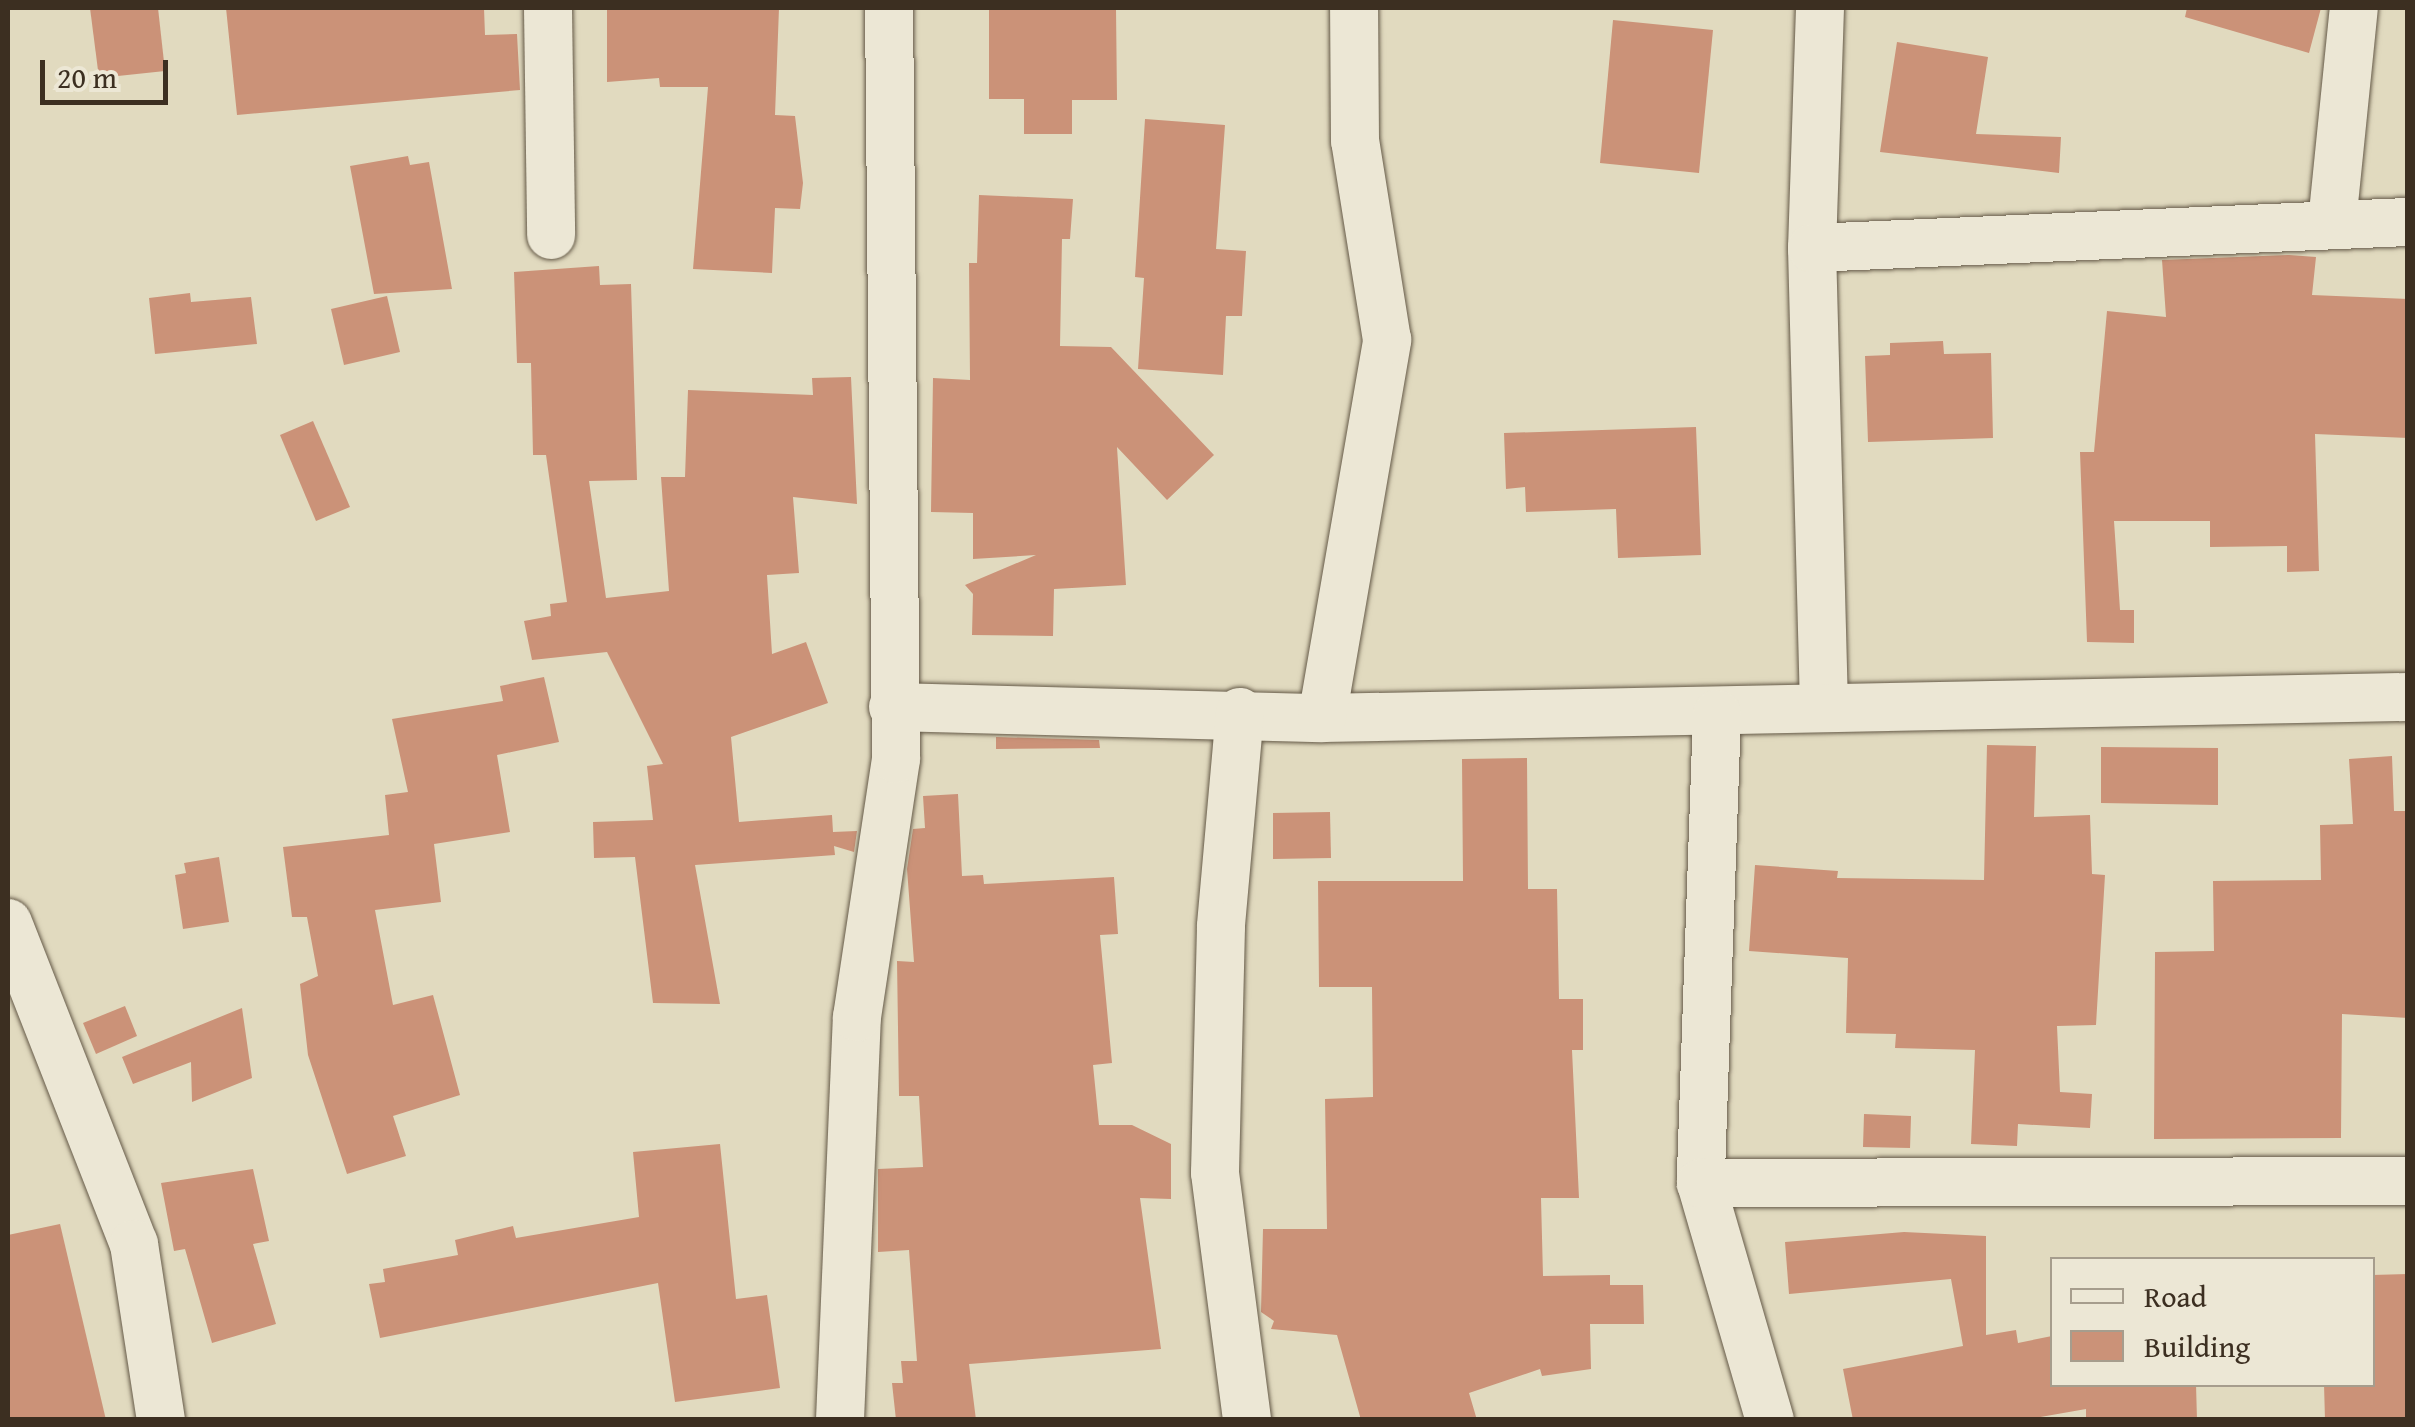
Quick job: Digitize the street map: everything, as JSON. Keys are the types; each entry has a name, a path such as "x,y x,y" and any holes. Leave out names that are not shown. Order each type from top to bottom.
{"street":[{"path":"548,8 551,235"},
{"path":"840,1420 856,1017 896,759 889,8"},
{"path":"1322,718 1386,340 1356,141 1354,8"},
{"path":"1820,8 1812,248 1824,702"},
{"path":"2332,223 2354,8"},
{"path":"1812,248 2408,222"},
{"path":"893,707 1240,712 1322,718 1717,714 1824,702 2408,696"},
{"path":"1240,712 1221,928 1214,1173 1247,1420"},
{"path":"1717,714 1701,1183 1770,1420"},
{"path":"8,923 134,1244 161,1420"},
{"path":"1701,1183 2408,1181"}],"building":[{"path":"90,8 158,8 165,71 99,78"},
{"path":"226,8 484,8 485,35 517,34 520,90 237,115"},
{"path":"607,8 779,8 775,115 795,116 803,183 800,209 775,208 772,273 693,269 708,87 660,87 659,78 607,82"},
{"path":"989,8 1116,8 1117,100 1072,100 1072,134 1024,134 1024,99 989,99"},
{"path":"2187,8 2321,8 2309,53 2185,17"},
{"path":"1613,20 1713,30 1699,173 1600,163"},
{"path":"1897,42 1988,57 1976,134 2061,137 2059,173 1880,152"},
{"path":"1145,119 1225,125 1216,249 1246,251 1242,316 1226,316 1223,375 1138,369 1144,278 1135,277"},
{"path":"408,156 410,165 429,162 452,289 374,294 350,166"},
{"path":"979,195 1073,199 1070,239 1062,239 1060,346 1111,347 1214,455 1167,500 1117,447 1126,585 1054,589 1053,636 972,635 973,594 965,585 1036,555 973,559 973,513 931,512 933,378 970,380 969,263 977,263"},
{"path":"2316,257 2312,295 2408,299 2408,438 2315,434 2319,571 2287,572 2287,546 2210,547 2210,521 2114,521 2120,610 2134,610 2134,643 2087,642 2080,452 2094,452 2107,311 2166,317 2162,260"},
{"path":"599,266 600,285 631,284 637,480 589,481 606,598 669,591 661,477 685,477 688,390 813,395 812,378 851,377 857,504 793,497 799,573 767,575 772,654 806,642 828,703 731,737 739,822 832,815 833,832 857,831 854,852 834,846 835,855 695,865 720,1004 653,1003 635,857 594,858 593,822 653,820 647,766 663,764 607,652 532,660 524,621 551,616 550,604 567,602 546,455 533,455 531,363 517,363 514,272"},
{"path":"190,293 191,302 251,297 257,344 155,354 149,298"},
{"path":"387,296 400,352 344,365 331,309"},
{"path":"1943,341 1944,354 1991,353 1993,438 1868,442 1865,356 1890,355 1890,343"},
{"path":"313,421 350,507 316,521 280,435"},
{"path":"1696,427 1701,555 1618,558 1616,509 1526,512 1525,487 1506,489 1504,433"},
{"path":"544,677 559,742 497,755 510,832 434,844 441,902 375,910 393,1005 433,995 460,1095 393,1116 406,1156 347,1174 308,1055 300,984 318,976 307,917 292,917 283,847 389,835 385,795 408,792 392,719 503,701 500,686"},
{"path":"996,737 1099,740 1100,748 996,749"},
{"path":"1987,745 2036,746 2034,817 2090,815 2092,874 2105,875 2096,1025 2057,1026 2060,1092 2092,1094 2090,1128 2018,1124 2017,1146 1971,1144 1975,1050 1895,1048 1896,1034 1846,1033 1848,958 1749,951 1755,865 1838,871 1837,878 1984,880"},
{"path":"2101,747 2218,748 2218,805 2101,803"},
{"path":"2392,756 2394,811 2408,811 2408,1018 2342,1014 2341,1138 2154,1139 2155,952 2214,951 2213,881 2321,880 2320,825 2353,824 2349,759"},
{"path":"1527,758 1528,889 1557,889 1559,999 1583,999 1583,1050 1572,1050 1579,1198 1541,1198 1543,1276 1610,1275 1610,1285 1643,1285 1644,1324 1590,1324 1591,1369 1542,1376 1540,1369 1469,1393 1477,1420 1361,1420 1337,1335 1271,1329 1274,1321 1261,1312 1263,1229 1327,1229 1325,1099 1373,1097 1372,987 1319,987 1318,881 1463,881 1462,759"},
{"path":"958,794 962,876 983,875 984,884 1114,877 1118,934 1100,935 1112,1063 1093,1065 1099,1125 1132,1125 1171,1144 1171,1199 1140,1198 1161,1349 969,1364 976,1420 896,1420 892,1383 903,1383 901,1361 917,1361 909,1250 878,1252 878,1169 923,1167 919,1096 899,1096 897,961 914,962 907,869 913,829 925,828 923,796"},
{"path":"1330,812 1331,858 1273,859 1273,813"},
{"path":"219,857 229,922 183,929 175,875 186,873 184,863"},
{"path":"125,1006 137,1036 96,1054 83,1023"},
{"path":"242,1008 252,1078 192,1102 191,1062 133,1084 122,1057"},
{"path":"1864,1114 1911,1116 1910,1148 1863,1147"},
{"path":"720,1144 736,1299 767,1295 780,1388 675,1402 658,1283 380,1338 369,1284 385,1282 383,1269 458,1255 455,1240 513,1226 516,1238 639,1217 633,1152"},
{"path":"253,1169 269,1241 253,1244 276,1324 212,1343 185,1249 174,1251 161,1183"},
{"path":"60,1224 106,1420 8,1420 8,1235"},
{"path":"1904,1232 1986,1236 1986,1335 2016,1330 2018,1343 2050,1336 2050,1387 2196,1387 2197,1420 2086,1420 2086,1409 2023,1420 1853,1420 1843,1369 1963,1346 1951,1279 1789,1294 1785,1242"},
{"path":"2408,1274 2408,1420 2325,1420 2324,1387 2375,1387 2375,1275"}]}
